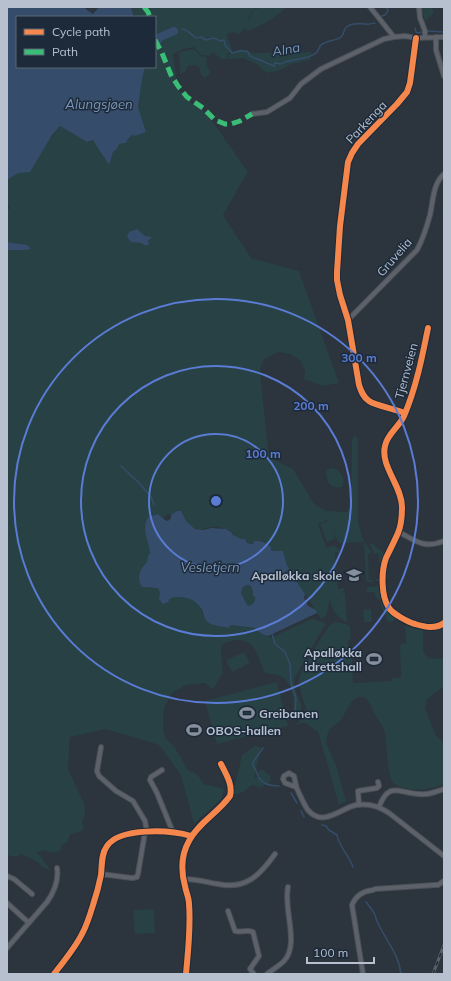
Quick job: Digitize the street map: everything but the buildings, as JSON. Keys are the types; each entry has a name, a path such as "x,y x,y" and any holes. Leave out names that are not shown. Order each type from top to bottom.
{"street":[{"path":"370,7 394,37"},
{"path":"419,7 425,37"},
{"path":"252,114 267,112 290,98 301,84 321,69 384,39 405,36 416,38 444,37"},
{"path":"436,37 436,50 444,76"},
{"name":"Parkenga","path":"405,413 372,402 364,397 361,391 348,320 338,291 337,272 340,226 348,162 358,144 407,92 410,82 416,38"},
{"name":"Gruvelia","path":"348,320 417,250 430,215 435,187 444,174"},
{"name":"Tjernveien","path":"428,328 422,358 410,401 405,413 397,427 388,437 384,447 386,462 397,487 402,502 402,508 399,532 386,558 382,575 386,601 390,610 406,621 416,625 432,627 440,626 444,623"},
{"path":"399,532 422,544 432,545 444,541"},
{"path":"101,747 97,771 99,776 116,791 133,801 145,821 146,832 137,877 132,878 101,874"},
{"path":"186,974 190,927 189,902 182,866 184,853 191,836 230,796 231,787 221,764"},
{"path":"162,770 150,780 162,804 171,833"},
{"path":"359,805 358,791 378,788 378,782"},
{"path":"296,787 308,810 314,815 321,817 330,816 359,805 379,807 389,813 444,856"},
{"path":"379,807 383,797 390,792 396,791 425,794 444,789"},
{"path":"54,974 82,934 93,905 106,846 112,840 132,833 171,833 191,836"},
{"path":"184,880 196,880 225,886 234,886 250,880 260,874 275,854"},
{"path":"7,948 52,895 58,879 57,868"},
{"path":"7,876 14,879 32,894"},
{"path":"363,974 352,905 354,899 366,891 438,885 444,881"},
{"path":"266,974 284,961 291,948 286,897 288,887"},
{"path":"7,903 29,923"},
{"path":"228,912 235,931 253,932 259,956 250,969 254,974"}],"green space":[{"path":"131,7 258,7 252,11 245,28 239,34 233,32 227,34 233,51 227,54 228,59 221,59 213,52 209,56 201,55 194,47 183,49 173,54 178,90 190,103 196,105 208,115 248,172 223,215 251,258 299,271 339,383 322,386 304,379 305,371 301,361 290,354 279,352 264,359 260,370 268,449 275,460 293,469 314,504 326,511 347,512 351,506 352,441 354,435 358,438 358,520 364,542 339,543 332,528 336,538 327,542 320,524 329,521 328,520 318,524 326,548 334,545 340,550 340,552 335,553 338,589 344,588 345,591 342,592 345,593 347,622 340,618 336,613 330,600 326,616 321,619 295,579 289,578 285,574 289,568 283,551 271,551 268,546 260,541 254,541 255,543 253,543 241,540 234,536 232,532 218,527 196,529 190,526 177,511 171,515 167,514 163,518 158,514 148,517 146,536 150,546 150,553 147,562 143,565 139,578 140,584 148,588 158,587 160,593 168,602 171,598 177,597 192,599 199,605 203,615 231,625 255,628 270,638 311,619 325,623 294,679 294,687 302,706 301,714 294,721 291,688 288,683 284,678 278,675 265,673 254,649 250,644 242,640 230,641 222,645 221,652 223,672 214,688 211,688 205,683 186,685 172,693 165,706 163,715 165,738 174,746 188,770 198,775 204,784 224,789 221,799 194,824 181,775 159,745 106,729 70,737 68,769 85,806 85,815 82,821 84,828 80,832 70,834 68,841 62,845 60,851 56,853 44,850 37,852 50,869 49,870 41,866 38,862 21,854 16,857 7,855 7,250 31,249 27,245 7,242 7,210 10,208 7,203 7,180 37,155 60,126 87,142 93,140 108,164 110,163 113,152 117,149 119,144 126,143 132,135 135,136 146,132 138,107 145,68 156,68 156,16 134,16"},
{"path":"260,7 287,7 278,15 258,27 247,31 245,28 253,11"},
{"path":"422,7 432,7 434,12 425,22"},
{"path":"194,49 201,56 207,57 207,67 210,70 210,74 205,78 201,75 199,67 195,65 188,66 185,72 180,74 179,52"},
{"path":"240,49 254,53 312,52 310,60 291,64 281,70 267,73 256,64 244,58 229,59 228,55"},
{"path":"331,468 342,474 344,480 342,487 332,486 327,480 327,470"},
{"path":"364,542 372,553 368,554 369,580 373,580 372,582 366,581"},
{"path":"369,543 373,544 385,554 382,565 381,581 376,581 376,579 380,579 379,554 374,553"},
{"path":"247,585 251,586 256,600 249,606 241,593 243,587"},
{"path":"381,586 386,603 396,617 393,621 388,622 381,606 381,600 378,600 375,592 367,592 366,589 368,587"},
{"path":"371,609 372,622 364,622 363,610"},
{"path":"335,622 350,626 351,638 348,641 349,652 352,659 353,683 392,681 392,678 401,677 400,647 401,644 406,643 405,626 416,629 423,627 423,651 428,658 444,659 444,686 427,699 425,709 436,736 444,742 444,784 417,790 404,788 393,783 390,774 384,728 366,698 358,697 351,702 342,719 330,729 327,736 326,743 336,765 346,801 339,805 318,732 306,723 301,723 295,726 304,715 306,709 299,686 301,672 324,633 330,625"},
{"path":"244,652 250,663 232,672 226,660"},
{"name":"Greibanen","path":"277,682 288,726 217,744 205,701"},
{"path":"255,746 261,747 254,778 259,776 259,771 262,769 270,776 271,781 261,788 252,785 239,794 230,794 228,788 235,785 242,755"},
{"path":"154,909 155,933 135,934 133,910"}],"water":[{"name":"Alungsjøen","path":"7,7 84,7 93,14 99,7 131,7 134,16 16,16 16,68 145,68 138,107 146,132 135,136 132,135 126,143 119,144 117,149 113,152 110,163 108,164 93,140 87,142 60,126 52,135 30,172 18,173 7,180"},
{"path":"137,229 145,236 152,237 148,241 149,245 131,242 127,237 129,232"},
{"path":"7,242 27,245 31,249 7,250"},
{"name":"Vesletjern","path":"177,511 181,511 186,521 195,529 226,529 233,535 241,539 245,539 247,543 251,544 254,543 254,541 261,541 271,547 271,551 283,551 289,569 285,572 286,574 289,578 295,579 305,594 304,598 308,606 316,610 317,613 268,636 262,634 255,628 231,625 228,628 211,624 206,619 197,604 191,599 179,597 171,598 168,602 163,604 159,599 160,593 158,588 142,587 139,577 142,567 147,562 150,553 145,531 148,517 158,514 168,521 171,518 171,515","holes":["247,585 251,586 253,596 255,597 255,602 249,606 241,593 243,587"]}],"waterway":[{"name":"Alna","path":"382,16 388,11 387,7"},
{"name":"Alna","path":"182,29 196,38 201,37 206,40 213,38 220,41 224,40 225,45 232,53 247,51 250,56 274,66 275,63 281,64 312,56 317,52 323,43 341,37 346,27 350,25 375,23"},
{"name":"Alna","path":"415,28 416,32 422,32"},
{"name":"Alna","path":"157,41 160,37 174,31"},
{"name":"Alna","path":"428,31 444,32"},
{"path":"121,466 140,484 151,497 154,505"},
{"path":"272,634 275,644 285,652 290,664 291,683 296,698 295,716"},
{"path":"263,748 253,762 253,766 259,778 263,782 279,786"},
{"path":"291,793 297,803"},
{"path":"301,811 304,817"},
{"path":"322,825 326,826 337,835 353,867"},
{"path":"366,902 374,913 398,960 401,974"}],"railway":[{"path":"433,974 444,945"}],"marked path":[{"path":"144,7 150,16"},
{"path":"156,42 171,75 178,86 187,97 203,108 215,120 225,124 231,124 252,114"}],"cycle path":[{"path":"405,413 372,403 365,398 361,392 348,320 340,295 337,272 340,226 348,162 358,144 407,92 410,83 416,38"},
{"path":"428,328 412,395 402,420 388,438 385,446 384,454 388,469 399,491 402,510 399,530 384,564 383,591 389,608 409,622 430,627 444,623"},
{"path":"186,974 190,913 182,863 186,846 193,835 230,796 230,784 221,764"},
{"path":"54,974 76,944 87,924 98,887 103,856 107,846 114,840 134,833 171,832 191,836"}],"place":[{"name":"Apalløkka skole","path":"354,575"},
{"name":"Apalløkka idrettshall","path":"374,659"},
{"name":"Greibanen","path":"247,713"},
{"name":"OBOS-hallen","path":"194,730"}]}
